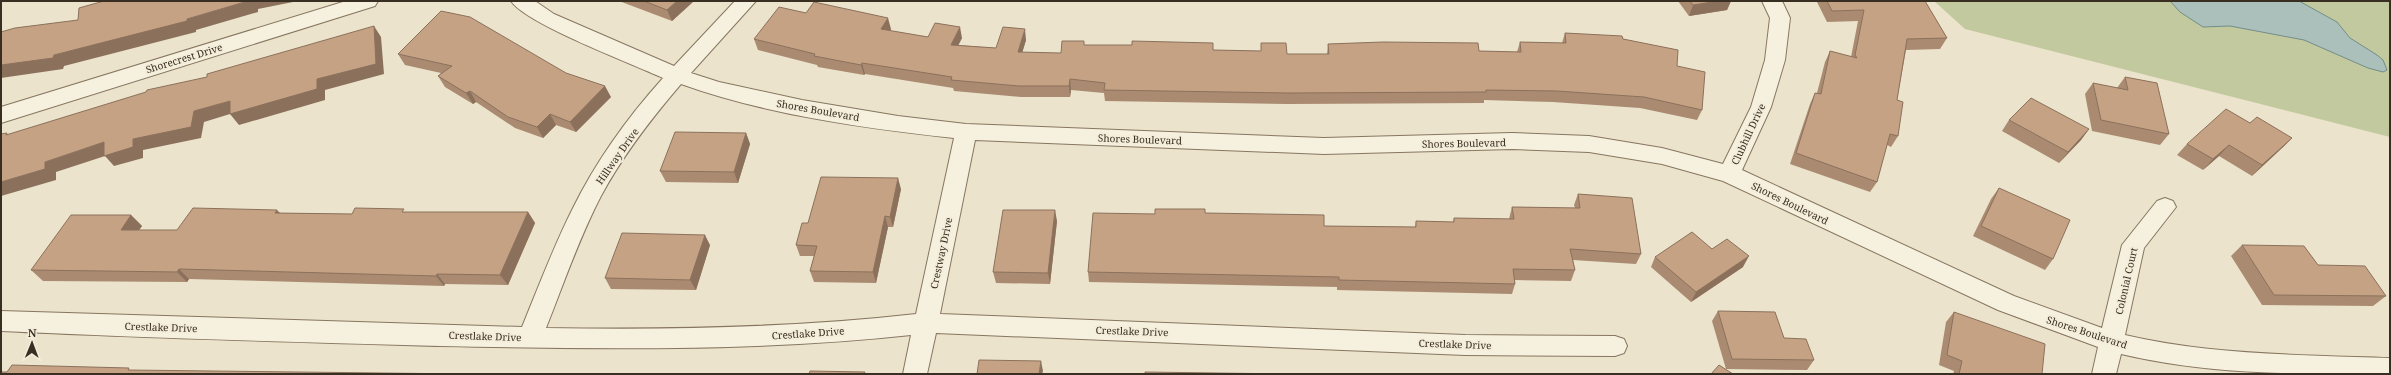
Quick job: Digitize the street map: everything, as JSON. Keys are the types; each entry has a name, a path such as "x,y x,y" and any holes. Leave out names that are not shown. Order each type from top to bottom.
{"street":[{"name":"Shorecrest Drive","path":"1,115 368,1"},
{"name":"Shores Boulevard","path":"521,1 547,19 676,74 716,89 802,108 898,124 966,132 1324,146 1512,142 1589,144 1662,156 1729,174 2006,304 2112,342 2158,353 2252,363 2390,369"},
{"name":"Hillway Drive","path":"530,338 570,237 592,192 616,154 676,74 746,1"},
{"name":"Clubhill Drive","path":"1729,174 1761,107 1775,60 1780,18 1772,1"},
{"name":"Crestway Drive","path":"915,374 966,132"},
{"name":"Colonial Court","path":"2104,374 2133,245 2165,206"},
{"name":"Crestlake Drive","path":"1,321 530,338 718,339 882,329 926,323 1465,345 1615,346"}],"green space":[{"path":"1934,1 2390,1 2390,137 1965,29"}],"water":[{"path":"2170,1 2299,1 2337,22 2350,38 2383,60 2387,70 2383,72 2368,68 2304,40 2230,26 2203,27 2180,12"}],"building":[{"path":"104,1 248,1 187,19 187,21 54,55 53,58 1,65 1,32 15,28 78,20 79,8"},
{"path":"644,1 677,1 667,10"},
{"path":"1690,1 1719,1 1693,5"},
{"path":"1827,1 1925,1 1947,38 1907,39 1897,100 1903,102 1898,136 1890,134 1877,182 1796,153 1815,93 1821,94 1830,51 1857,58 1855,55 1864,10 1832,11"},
{"path":"814,2 888,18 881,29 928,37 935,23 960,27 951,45 996,48 1003,27 1025,29 1018,52 1061,53 1062,41 1084,41 1084,45 1132,45 1132,41 1213,43 1213,50 1261,51 1261,43 1286,43 1287,54 1329,54 1328,44 1383,42 1478,43 1479,51 1521,52 1520,42 1566,43 1565,33 1622,36 1623,39 1678,50 1677,66 1705,72 1702,110 1644,97 1557,91 1486,90 1486,92 1288,93 1104,90 1105,83 1070,79 1069,86 1019,86 951,80 952,77 862,63 861,65 814,56 815,54 754,39 779,7 806,13"},
{"path":"441,11 470,17 566,73 605,86 570,122 550,114 537,127 508,117 470,91 466,93 438,76 452,66 398,54"},
{"path":"374,26 376,64 317,79 317,89 230,114 230,101 194,111 191,127 133,139 133,147 104,156 104,142 45,162 45,169 1,182 1,134 7,133 6,135 146,92 147,90 207,77 207,74"},
{"path":"2125,77 2157,83 2169,134 2101,120 2093,83 2128,90"},
{"path":"2031,98 2089,129 2068,152 2009,120"},
{"path":"2226,109 2250,123 2257,117 2292,138 2262,165 2229,145 2213,159 2187,144"},
{"path":"675,132 746,133 734,172 660,171"},
{"path":"821,177 898,178 890,217 885,216 873,272 810,271 817,246 796,245 802,223 808,223"},
{"path":"1999,188 2070,220 2053,259 1981,226"},
{"path":"1578,194 1632,198 1641,254 1570,249 1575,270 1513,269 1515,284 1339,280 1339,277 1088,272 1093,213 1155,214 1155,209 1205,209 1205,213 1324,215 1324,226 1416,227 1416,221 1454,222 1454,218 1514,219 1512,207 1580,208"},
{"path":"193,208 277,210 275,213 352,214 355,208 404,209 402,212 528,212 500,275 437,274 436,276 179,269 177,272 31,270 71,215 131,215 121,230 177,230"},
{"path":"1003,210 1055,210 1048,273 993,272"},
{"path":"1692,232 1712,249 1727,239 1749,256 1696,292 1655,257"},
{"path":"622,233 705,235 690,280 605,278"},
{"path":"2242,245 2304,246 2318,265 2365,266 2386,296 2274,295"},
{"path":"1718,311 1775,312 1784,338 1806,339 1814,360 1732,359"},
{"path":"1954,312 2045,344 2042,374 1959,374 1962,361 1947,355"},
{"path":"979,360 1041,361 1039,374 977,374"},
{"path":"12,365 129,368 128,370 467,374 1,374 1,372 7,372"},
{"path":"1719,365 1733,374 1711,374"},
{"path":"810,371 865,372 864,374 809,374"},
{"path":"1145,372 1288,374 1145,374"}]}
